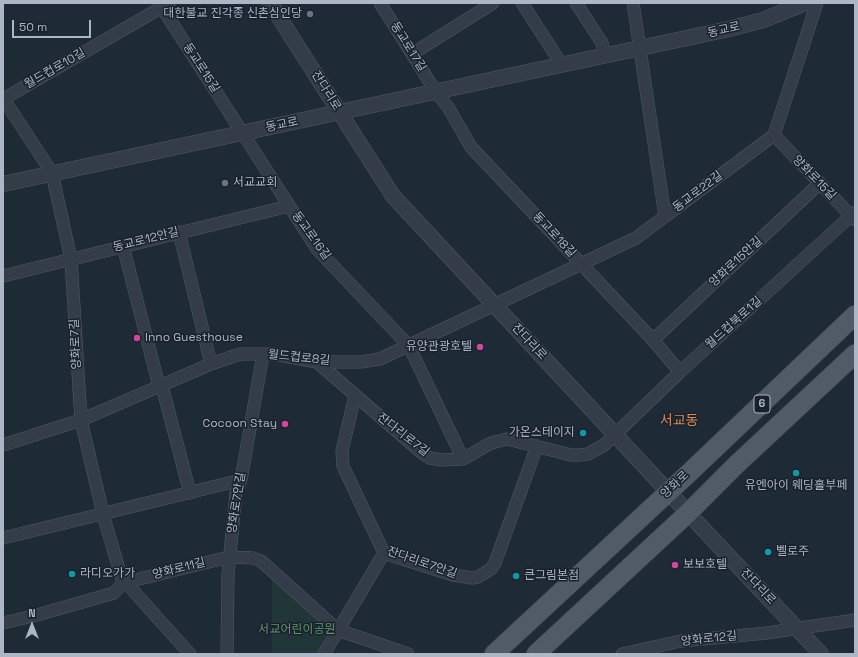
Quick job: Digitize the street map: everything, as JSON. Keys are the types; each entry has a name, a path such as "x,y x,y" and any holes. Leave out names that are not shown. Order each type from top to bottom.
{"main road":[{"name":"양화로","path":"494,654 855,315"},
{"name":"6","path":"536,654 688,513 737,464 855,354"}],"street":[{"name":"잔다리로","path":"270,3 393,196 495,304 614,435 821,654"},
{"name":"동교로17길","path":"380,3 436,92"},
{"path":"412,54 493,3"},
{"path":"522,3 562,65"},
{"path":"576,3 602,43 605,56"},
{"path":"633,3 665,216"},
{"name":"동교로","path":"3,184 749,24 805,3"},
{"path":"774,135 817,3"},
{"name":"월드컵로10길","path":"3,98 163,4"},
{"name":"동교로15길","path":"163,4 242,133"},
{"name":"동교로18길","path":"436,92 448,107 471,147 653,340 680,372"},
{"path":"3,98 52,173"},
{"name":"동교로16길","path":"242,133 317,249 409,346"},
{"name":"양화로15길","path":"774,135 854,216"},
{"name":"동교로22길","path":"495,304 582,265 636,238 774,135"},
{"name":"양화로7길","path":"52,173 71,259 81,420 102,514 123,583"},
{"name":"양화로15안길","path":"653,340 820,183"},
{"name":"동교로12안길","path":"3,276 289,206"},
{"name":"월드컵북로1길","path":"614,435 680,372 854,216"},
{"path":"179,232 211,364"},
{"path":"123,246 158,382 162,386 190,493"},
{"name":"월드컵로8길","path":"3,445 81,420 211,364 234,356 272,354 317,362 361,362 380,359 495,304"},
{"path":"409,346 463,459"},
{"name":"양화로7안길","path":"227,654 228,574 236,493 241,480 263,354"},
{"name":"잔다리로7길","path":"317,362 422,453 430,458 441,460 463,459 491,443 507,439 566,454 580,455 596,451 614,435"},
{"name":"잔다리로7안길","path":"355,396 342,451 343,466 384,553 464,578 472,578 486,573 495,563 537,446"},
{"path":"3,538 241,480"},
{"path":"324,654 384,553"},
{"name":"양화로11길","path":"3,623 114,593 123,583 229,557 253,558 261,561 338,630 408,654"},
{"path":"123,583 128,586 190,654"},
{"name":"양화로12길","path":"622,654 681,641 767,633 855,620"}],"green space":[{"name":"서교어린이공원","path":"272,577 329,627 330,635 319,654 272,654"}],"place":[{"name":"대한불교 진각종 신촌심인당","path":"310,14"},
{"name":"서교교회","path":"225,183"},
{"name":"Inno Guesthouse","path":"137,338"},
{"name":"유양관광호텔","path":"480,347"},
{"name":"Cocoon Stay","path":"285,424"},
{"name":"가온스테이지","path":"583,433"},
{"name":"유엔아이 웨딩홀부페","path":"796,473"},
{"name":"벨로주","path":"768,552"},
{"name":"보보호텔","path":"675,565"},
{"name":"라디오가가","path":"72,574"},
{"name":"큰그림본점","path":"516,576"}],"district":[{"name":"서교동","path":"679,421"}]}
